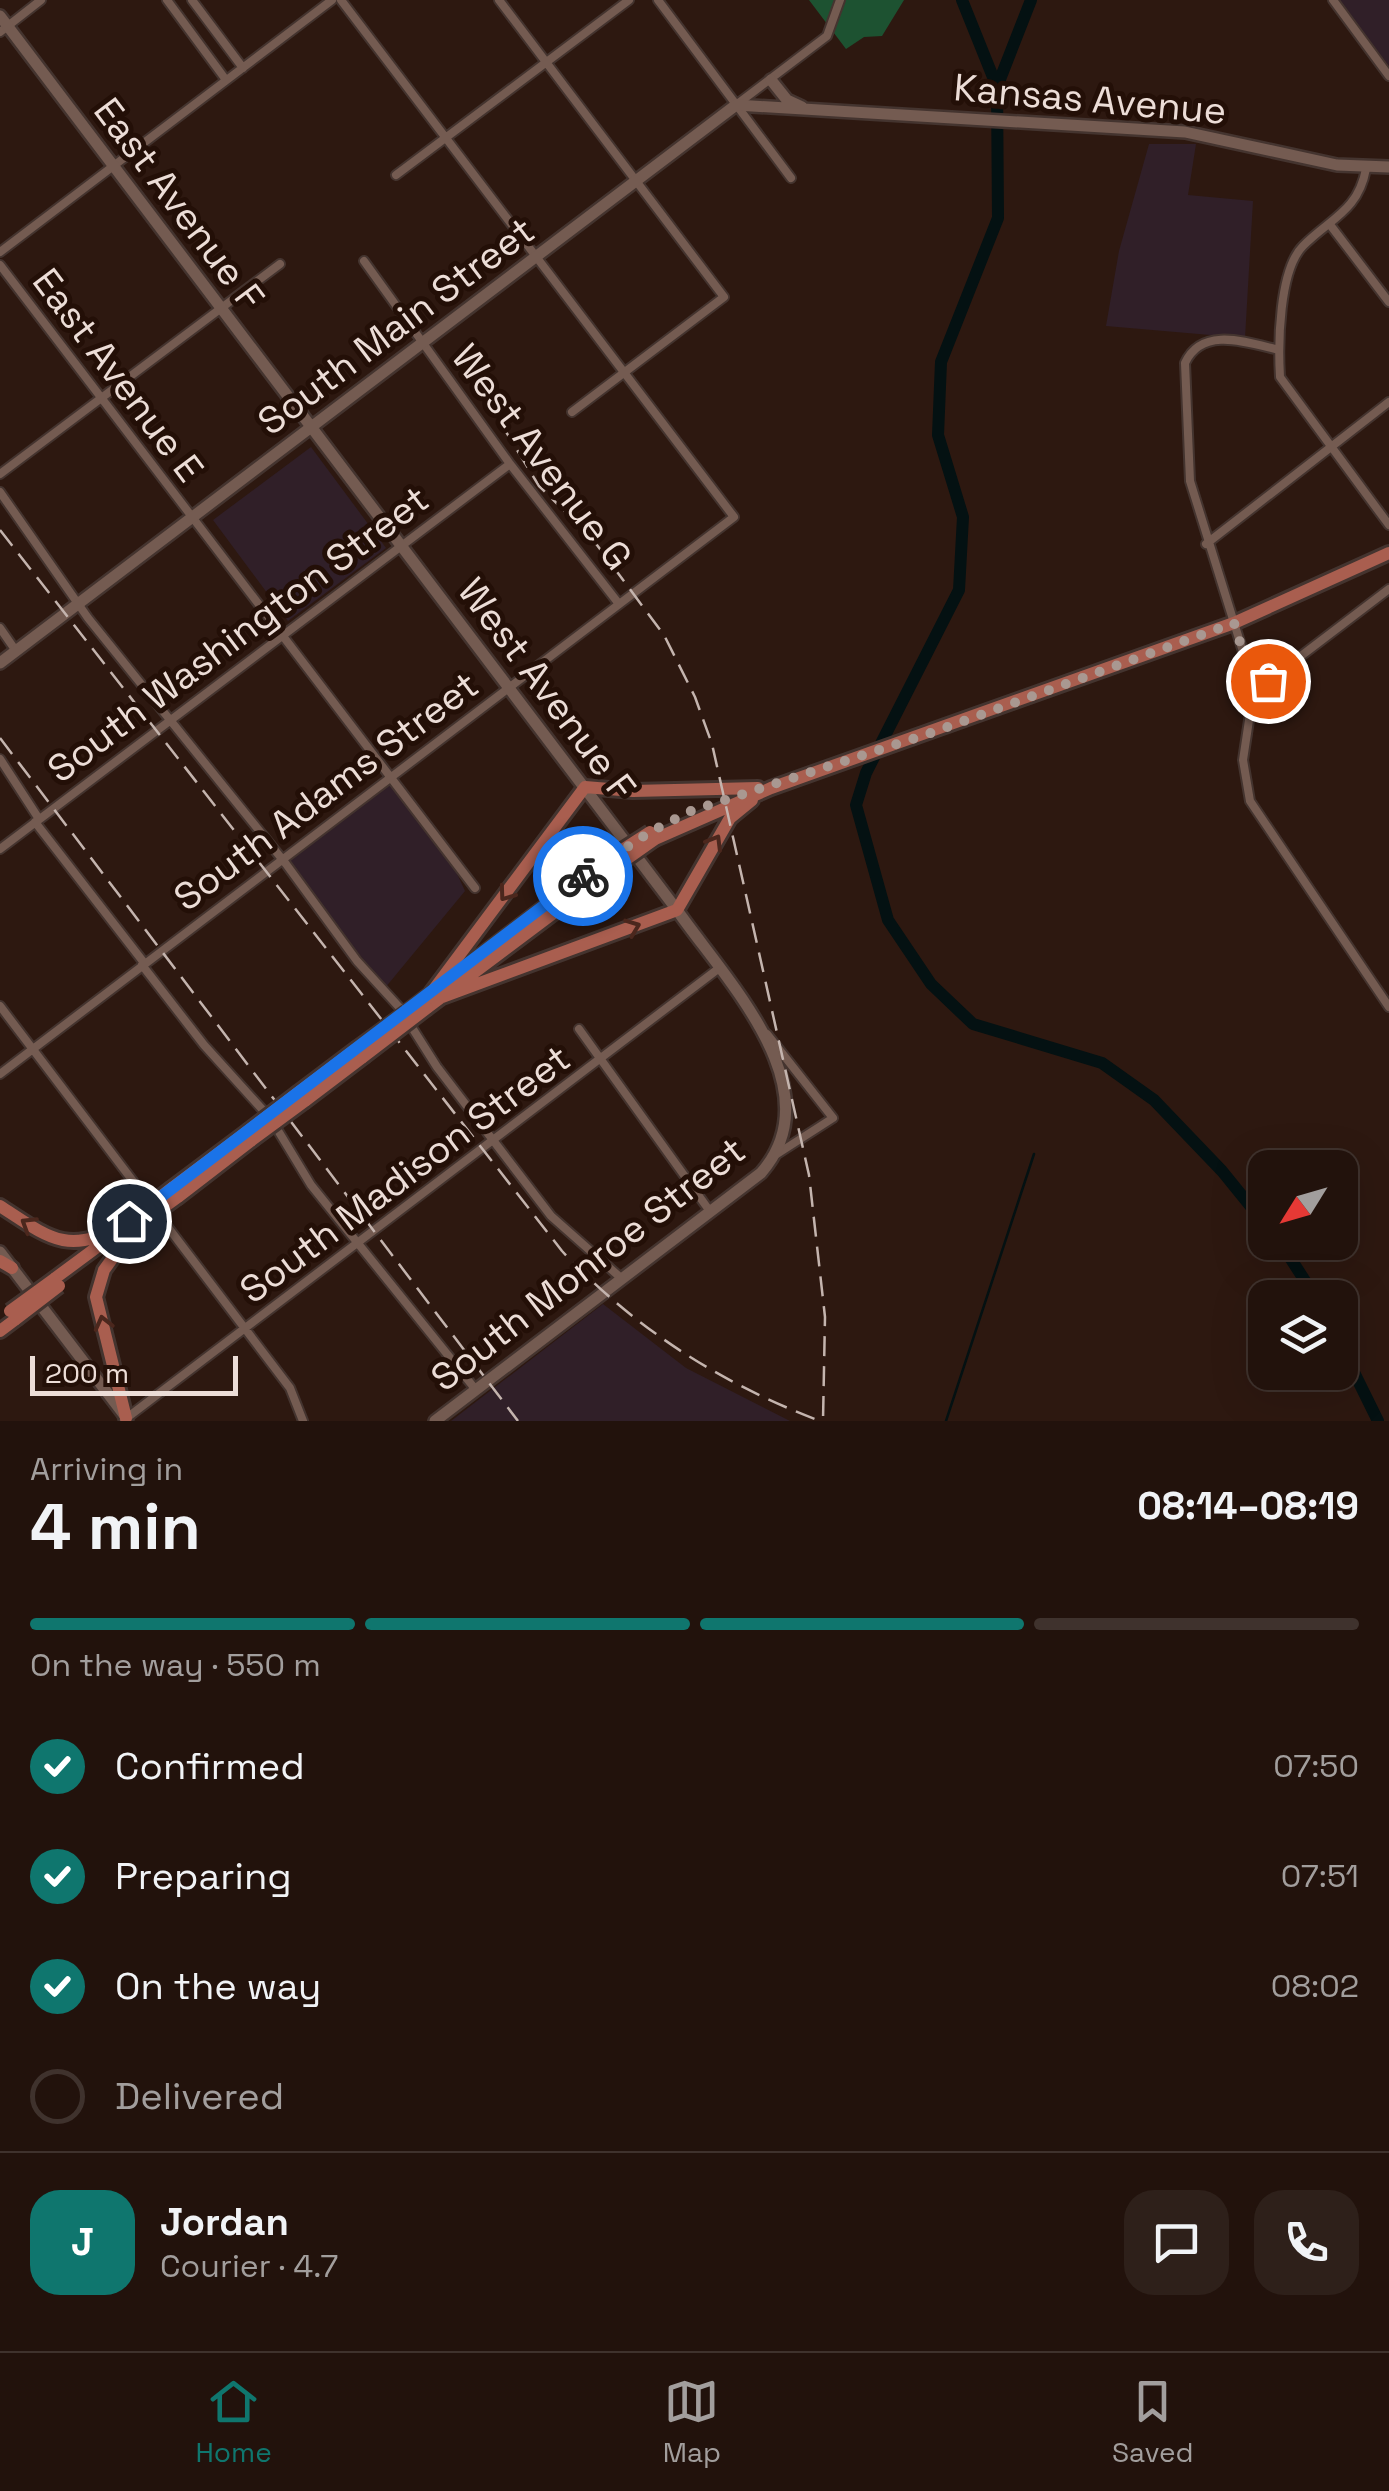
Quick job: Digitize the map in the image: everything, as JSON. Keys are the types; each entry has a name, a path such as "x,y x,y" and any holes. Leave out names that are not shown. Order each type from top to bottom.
{"main road":[{"path":"0,1331 9,1316 653,836 726,798 777,786 1234,623 1389,553"},
{"path":"431,1000 585,787 633,791 777,786"},
{"path":"431,1000 677,910 730,818 777,786"},
{"path":"0,1206 59,1241 90,1241 130,1227"},
{"path":"126,1420 96,1297 104,1270 130,1227"}],"street":[{"path":"2,24 41,0"},
{"path":"167,0 226,80"},
{"path":"192,0 242,68"},
{"path":"0,252 332,0"},
{"path":"341,0 625,374"},
{"path":"499,0 724,297 572,412"},
{"path":"396,175 629,0"},
{"path":"658,0 791,178"},
{"name":"South Main Street","path":"0,663 827,36 840,0"},
{"path":"1333,0 1389,76"},
{"name":"East Avenue F","path":"2,24 114,165 311,428"},
{"path":"768,82 786,100 806,109"},
{"path":"768,82 789,110"},
{"name":"Kansas Avenue","path":"736,106 1220,136 1366,169 1389,167"},
{"path":"1366,169 1355,204 1303,246 1293,260 1279,350 1280,377 1389,525"},
{"path":"1330,226 1389,302"},
{"name":"West Avenue G","path":"364,261 510,464 618,604"},
{"path":"0,474 280,264"},
{"name":"East Avenue E","path":"0,265 475,888"},
{"path":"1279,350 1206,340 1192,348 1185,363 1190,480 1206,544 1254,687 1242,760 1250,800 1389,1006"},
{"name":"South Adams Street","path":"0,1074 734,517 625,374"},
{"path":"1206,544 1389,402"},
{"name":"West Avenue F","path":"311,428 585,787 767,1034 784,1100 784,1128 777,1154"},
{"name":"South Washington Street","path":"0,848 510,464"},
{"path":"0,492 78,604 282,860 357,961 413,1025 437,1067 550,1216 621,1278"},
{"path":"1254,687 1268,681 1389,589"},
{"path":"0,628 16,651"},
{"path":"0,759 37,821 204,1045 271,1119 311,1185 476,1390"},
{"name":"South Madison Street","path":"126,1420 718,969"},
{"path":"0,1006 290,1388 303,1421"},
{"path":"579,1029 710,1210"},
{"path":"767,1034 833,1118 777,1154"},
{"name":"South Monroe Street","path":"435,1421 761,1172 777,1154"},
{"path":"0,1252 126,1420"}],"shaded area":[{"path":"1338,0 1389,0 1389,66 1352,18"},
{"path":"1149,144 1196,144 1188,195 1253,201 1245,338 1106,326 1119,251"},
{"path":"311,447 386,548 288,621 213,520"},
{"path":"391,784 454,867 465,891 385,988 288,862"},
{"path":"603,1304 686,1368 790,1421 451,1421"}],"green space":[{"path":"809,0 904,0 882,36 864,37 846,49"}],"waterway":[{"path":"962,0 997,87 998,218 941,362 938,435 963,517 959,590 866,773 856,805 888,920 931,984 973,1024 1102,1063 1154,1100 1248,1203"},
{"path":"997,87 1031,0"},
{"path":"946,1421 1034,1154"},
{"path":"1292,1260 1304,1280"},
{"path":"1358,1380 1378,1421"}],"railway":[{"path":"486,399 539,486 591,537 664,635 695,697 712,744 809,1175 825,1317 823,1421"},
{"path":"0,530 562,1251 619,1305 681,1351 748,1389 820,1421"},
{"path":"0,738 518,1421"}],"way so far":[{"path":"583,876 650,832 691,811 928,734 1234,623 1254,687 1268,681"}],"route":[{"path":"129,1221 583,876"}]}
